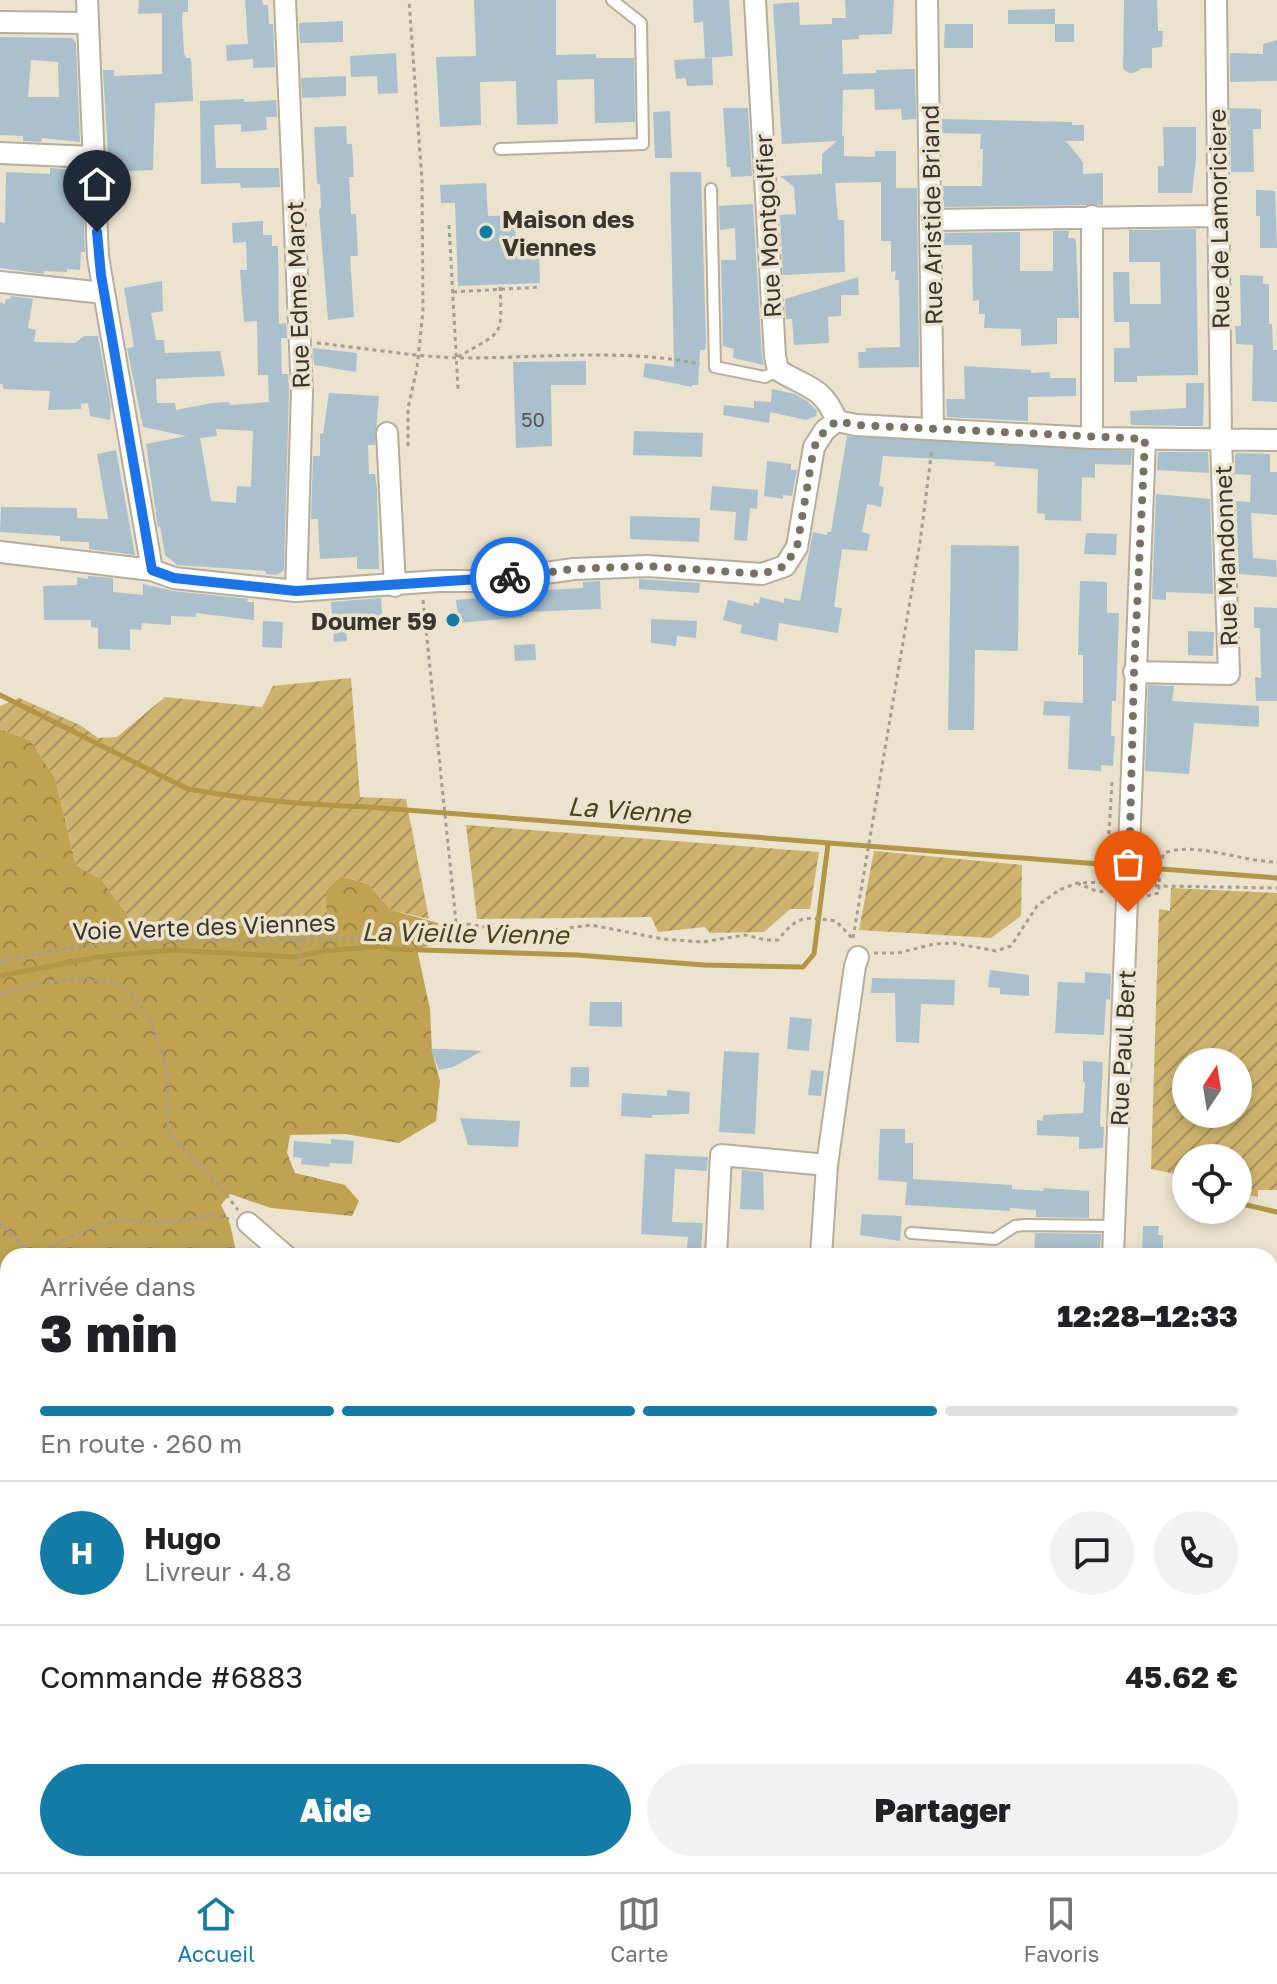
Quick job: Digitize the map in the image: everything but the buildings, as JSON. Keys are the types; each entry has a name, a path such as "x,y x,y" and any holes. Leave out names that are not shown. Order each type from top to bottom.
{"street":[{"path":"87,0 98,257 152,570"},
{"name":"Rue Edme Marot","path":"285,0 302,392 296,591"},
{"name":"Rue Montgolfier","path":"755,0 778,370"},
{"name":"Rue Aristide Briand","path":"927,0 933,429"},
{"name":"Rue de Lamoriciere","path":"1216,0 1221,438"},
{"path":"0,22 88,23"},
{"path":"0,153 93,157"},
{"path":"1092,216 1092,438"},
{"path":"932,220 1217,216"},
{"path":"0,282 104,293"},
{"path":"778,370 812,388 828,401 837,421"},
{"path":"0,552 152,570 174,578 296,591 395,586 421,589 574,569 648,566 762,574 785,566 797,547 814,447 825,430 837,421 856,425 1092,438 1277,440"},
{"path":"387,433 395,586"},
{"name":"Rue Mandonnet","path":"1134,672 1229,674 1221,438"},
{"name":"Rue Paul Bert","path":"1113,1248 1145,439"},
{"path":"822,1248 827,1165 860,949"},
{"path":"716,1248 721,1155 827,1165"},
{"path":"248,1223 277,1248"}],"lane":[{"path":"500,149 643,144 641,23 612,0"},
{"path":"711,189 715,367 765,377 778,370"},
{"path":"911,1233 995,1239 1015,1226 1114,1226"}],"path":[{"path":"409,0 422,181 423,311 419,354 408,408 409,457"},
{"path":"449,225 458,389"},
{"path":"457,358 496,336 501,325 500,287"},
{"path":"453,292 541,287"},
{"path":"300,342 457,358 641,356 715,367"},
{"path":"860,949 920,542 933,429"},
{"path":"421,589 456,922 511,932 591,925 663,939 702,942 745,935 778,940 791,923 806,917 836,921 860,949 898,953 934,944 953,943 996,951 1011,946 1037,906 1059,890 1077,883 1106,882 1129,872 1159,886 1277,888"},
{"path":"1159,886 1164,853 1174,850 1207,851 1235,859 1277,862"},
{"path":"1106,882 1107,855"},
{"name":"Voie Verte des Viennes","path":"0,961 78,946 120,942 425,937 456,922"},
{"path":"299,939 300,969"},
{"path":"0,994 47,981 97,980 129,989 143,1009 166,1064 168,1128 248,1223"},
{"path":"49,1248 82,1231 119,1220 170,1222 213,1215 248,1223"},
{"path":"0,1222 26,1248"}],"green space":[{"path":"0,729 30,740 55,778 76,865 101,879 136,927 326,925 326,890 341,876 368,884 391,910 438,923 441,943 417,949 430,1009 432,1051 440,1081 436,1121 399,1143 345,1134 290,1135 287,1153 295,1173 345,1185 359,1201 352,1216 271,1208 230,1194 221,1205 230,1224 235,1248 0,1248"}],"shaded area":[{"path":"351,678 360,797 406,799 429,919 391,910 368,884 341,876 326,890 327,925 136,927 101,879 76,865 55,778 30,740 0,729 0,706 19,698 80,725 98,738 117,737 165,697 262,707 273,686"},
{"path":"466,825 819,852 810,909 790,909 764,932 710,933 705,927 658,932 651,917 477,919"},
{"path":"874,851 1022,865 1021,916 991,938 859,930"},
{"path":"1171,888 1277,893 1277,1190 1258,1190 1258,1197 1252,1196 1252,1144 1172,1144 1172,1173 1151,1169 1159,909 1170,911"}],"waterway":[{"name":"La Vienne","path":"0,695 188,789 211,793 300,803 1125,866"},
{"name":"La Vieille Vienne","path":"0,976 97,957 172,950 295,957 384,946 390,949 577,955 704,965 803,967 814,954 828,844"},
{"name":"La Vienne","path":"1135,867 1277,878"},
{"path":"1252,1206 1277,1212"}],"way so far":[{"path":"510,577 574,569 648,566 762,574 785,566 797,547 814,447 825,430 837,421 856,425 1145,439 1134,672 1128,912"}],"place":[{"name":"Maison des Viennes","path":"486,232"},
{"name":"Doumer 59","path":"453,620"}],"route":[{"path":"97,232 98,257 152,570 174,578 296,591 438,581 488,581 510,577"}]}
